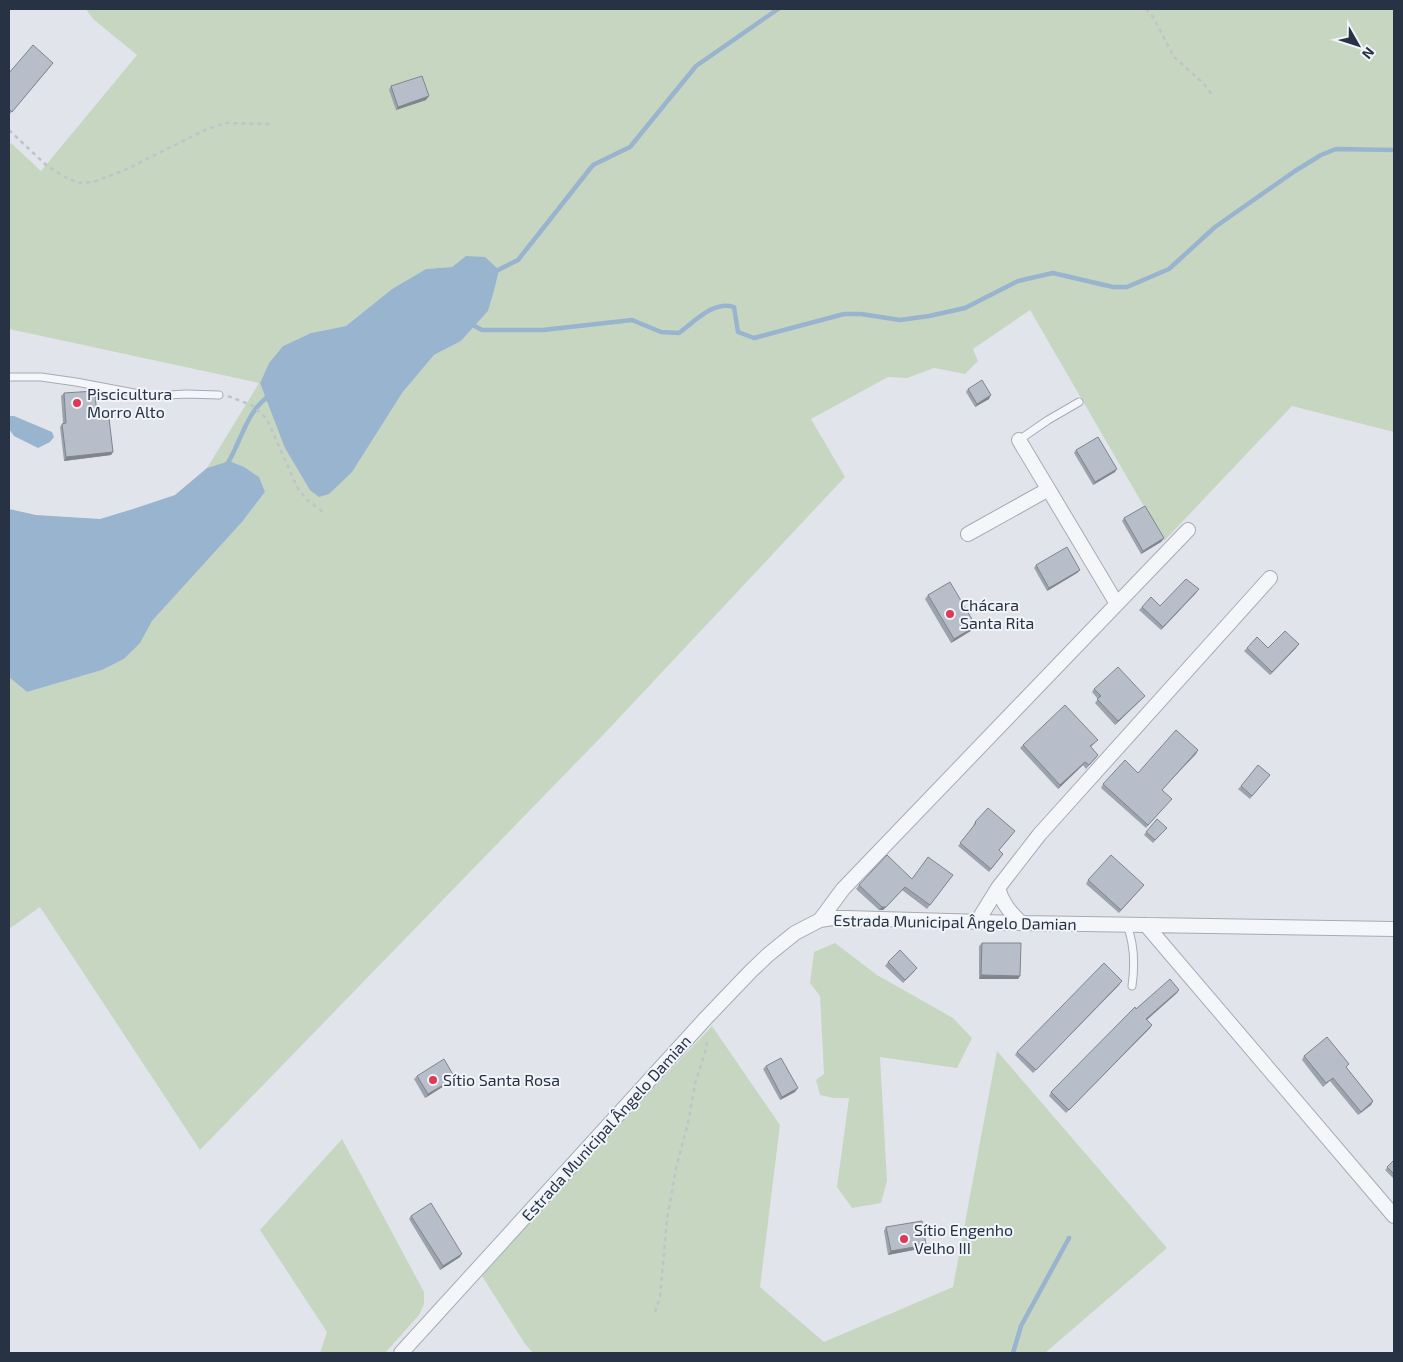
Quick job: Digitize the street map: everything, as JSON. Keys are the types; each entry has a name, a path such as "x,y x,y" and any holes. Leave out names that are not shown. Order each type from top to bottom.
{"street":[{"path":"1019,440 1117,604"},
{"path":"968,534 1048,490"},
{"path":"820,920 829,905 843,889 1188,530"},
{"path":"977,922 998,888 1064,806 1270,578"},
{"path":"998,888 1000,898 1005,906 1022,923"},
{"name":"Estrada Municipal Ângelo Damian","path":"401,1353 696,1028 769,954 795,933 820,920 847,918 1394,930"},
{"path":"1146,925 1394,1216"}],"lane":[{"path":"9,377 70,381 150,396 219,394"},
{"path":"1019,440 1079,402"},
{"path":"1127,925 1132,937 1134,951 1135,968 1132,986"}],"path":[{"path":"1146,9 1153,17 1174,57 1204,84 1213,96"},
{"path":"9,130 46,165 78,183 93,182 125,170 205,130 226,123 270,124"},
{"path":"219,394 253,406 262,413 267,419 297,487 306,499 322,512"},
{"path":"655,1312 660,1297 667,1220 676,1168 688,1123 695,1084 707,1045 705,1038 696,1028"}],"green space":[{"path":"86,9 1394,9 1394,432 1292,406 1164,541 1030,310 973,349 978,361 965,374 934,368 907,378 888,377 811,419 845,477 604,734 200,1150 40,907 9,929 9,677 27,692 102,670 124,659 140,642 152,621 242,522 265,492 229,461 207,468 259,383 9,329 9,146 11,143 41,171 137,55 93,19","holes":["466,256 499,270 488,311 461,341 434,355 402,393 266,398 260,383 269,363 283,346 311,333 346,326 392,289 426,269 452,267"]},
{"path":"835,943 877,975 953,1018 972,1038 957,1068 880,1057 887,1181 881,1203 852,1208 837,1187 849,1098 834,1098 820,1095 816,1080 824,1074 820,996 810,983 814,952"},
{"path":"712,1026 780,1125 760,1287 824,1342 953,1287 997,1051 1167,1248 1045,1353 533,1353 525,1344 482,1276 593,1152"},
{"path":"342,1139 424,1292 424,1304 419,1315 385,1353 320,1353 327,1332 260,1230"}],"water":[{"path":"466,256 485,257 499,270 488,311 461,341 434,355 402,393 352,472 329,494 319,497 310,490 285,448 260,383 269,363 283,346 311,333 346,326 392,289 426,269 452,267"},
{"path":"10,416 52,432 54,437 50,442 38,448 14,436 9,429"},
{"path":"229,461 244,467 259,477 265,492 242,522 152,621 140,643 124,659 102,670 27,692 9,677 9,509 36,515 100,519 175,495 207,468"}],"building":[{"path":"33,45 53,63 12,112 9,109 9,73"},
{"path":"422,76 429,96 398,107 391,86"},
{"path":"982,380 991,395 977,404 968,389"},
{"path":"95,391 97,419 109,418 113,452 66,457 62,424 66,423 64,393"},
{"path":"1098,437 1117,469 1095,482 1076,450"},
{"path":"1145,506 1164,538 1143,551 1124,518"},
{"path":"1067,547 1080,570 1049,588 1036,565"},
{"path":"1186,579 1199,589 1163,627 1142,607 1151,597 1160,606"},
{"name":"Chácara Santa Rita","path":"950,582 976,626 954,639 928,595"},
{"path":"1285,631 1299,644 1272,672 1247,648 1257,637 1268,648"},
{"path":"1118,667 1145,696 1118,721 1097,699 1101,696 1094,689"},
{"path":"1065,705 1098,740 1090,746 1098,755 1089,765 1085,762 1060,785 1023,745"},
{"path":"1176,730 1198,750 1162,790 1172,799 1148,825 1103,784 1125,760 1138,773"},
{"path":"1258,765 1270,775 1252,796 1241,786"},
{"path":"988,808 1015,831 999,850 1003,854 991,869 960,843"},
{"path":"1157,819 1167,828 1155,840 1146,832"},
{"path":"887,855 912,879 928,857 953,875 930,905 905,887 886,907 882,907 859,885"},
{"path":"1111,855 1144,885 1121,910 1088,880"},
{"path":"982,943 1021,943 1020,976 981,975"},
{"path":"900,950 917,968 905,980 888,962"},
{"path":"1104,963 1122,981 1036,1070 1017,1052"},
{"path":"1170,979 1179,990 1146,1019 1152,1025 1069,1110 1051,1092 1135,1007 1136,1009"},
{"path":"1327,1037 1349,1064 1346,1067 1373,1101 1361,1112 1333,1078 1326,1083 1304,1056"},
{"path":"781,1058 798,1088 782,1097 766,1066"},
{"name":"Sítio Santa Rosa","path":"444,1059 455,1078 428,1094 417,1076"},
{"path":"1394,1160 1394,1174 1387,1167"},
{"path":"431,1203 462,1254 443,1266 411,1216"},
{"name":"Sítio Engenho Velho III","path":"922,1221 926,1245 891,1251 886,1227"}],"waterway":[{"path":"494,272 518,260 593,165 630,147 696,66 778,9"},
{"path":"469,323 482,330 543,330 632,320 661,332 679,333 712,309 727,306 734,307 738,332 754,338 844,314 861,314 900,320 929,316 965,308 1018,281 1053,273 1113,287 1127,287 1169,269 1215,227 1321,155 1336,149 1394,150"},
{"path":"226,466 250,418 263,401 271,395"},
{"path":"1013,1353 1021,1326 1069,1238"}],"place":[{"name":"Piscicultura Morro Alto","path":"77,403"},
{"name":"Chácara Santa Rita","path":"950,614"},
{"name":"Sítio Santa Rosa","path":"433,1080"},
{"name":"Sítio Engenho Velho III","path":"904,1239"}]}
